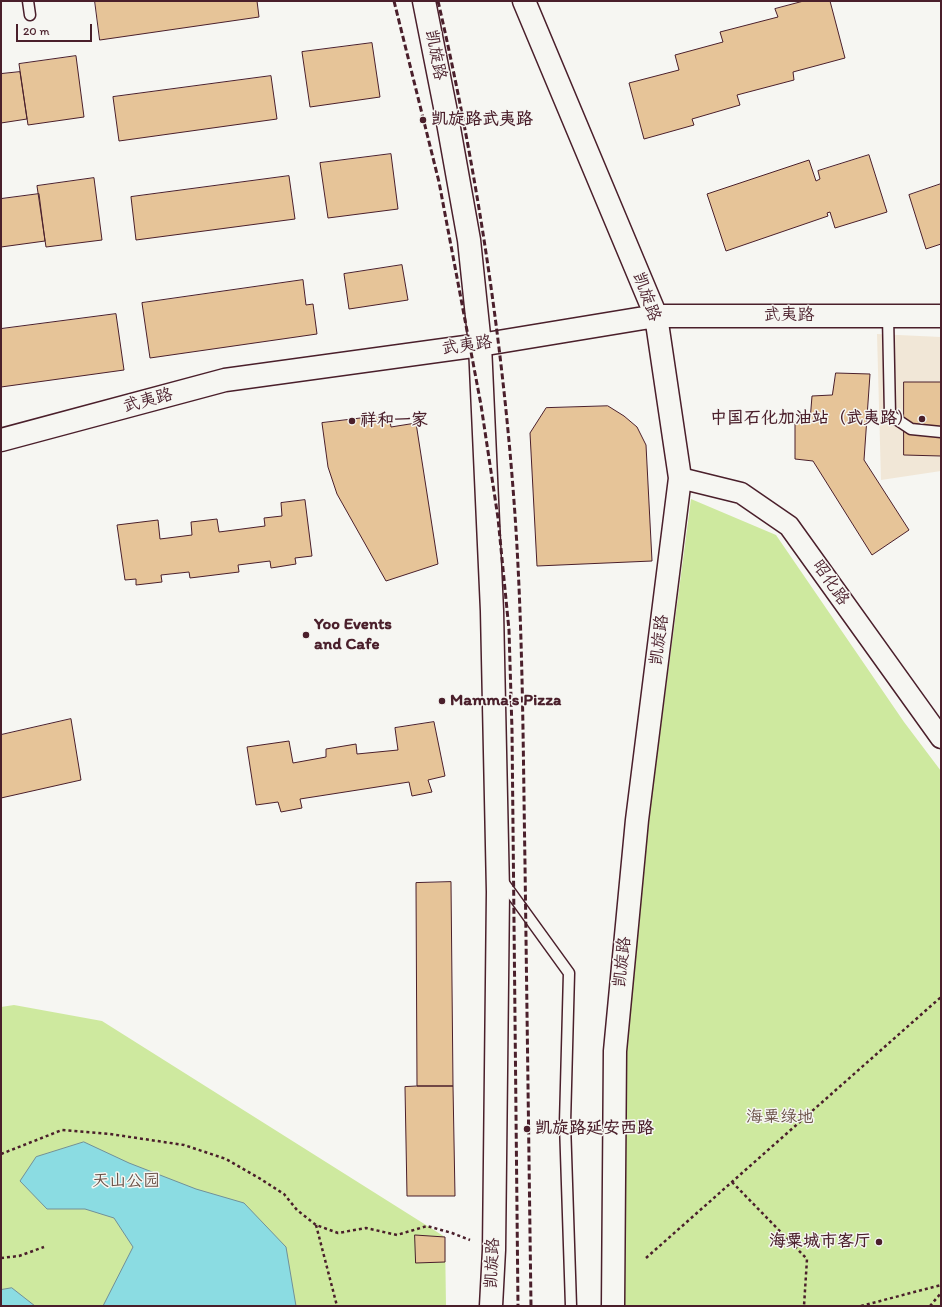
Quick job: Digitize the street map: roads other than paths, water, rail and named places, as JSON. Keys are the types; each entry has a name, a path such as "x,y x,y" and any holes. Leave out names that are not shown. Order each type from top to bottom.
{"street":[{"name":"凯旋路","path":"424,1 448,117 469,240 480,345 492,611 498,874 494,1250 491,1306"},
{"name":"凯旋路","path":"524,1 656,316 680,478 637,820 615,1051 613,1306"},
{"name":"武夷路","path":"1,440 225,380 480,345 656,316 941,316"},
{"name":"昭化路","path":"680,478 742,493 790,526 941,738"}],"lane":[{"path":"28,1 30,15"},
{"path":"888,316 890,415 911,429 941,432"},
{"path":"498,874 569,973 564,1123 571,1306"}],"water":[{"path":"84,1142 129,1163 196,1189 244,1203 286,1247 296,1306 103,1306 133,1247 114,1218 85,1209 47,1209 20,1181 36,1157"},
{"path":"12,1288 35,1306 1,1306 1,1290"}],"railway":[{"path":"394,1 439,182 481,405 498,518 509,630 512,730 518,1306"},
{"path":"438,1 465,128 487,257 496,321 510,450 515,515 520,603 522,690 531,1306"}],"place":[{"name":"凯旋路武夷路","path":"423,120"},
{"name":"中国石化加油站（武夷路）","path":"922,419"},
{"name":"祥和一家","path":"352,421"},
{"name":"Yoo Events and Cafe","path":"306,635"},
{"name":"Mamma's Pizza","path":"442,701"},
{"name":"凯旋路延安西路","path":"527,1129"},
{"name":"海粟城市客厅","path":"879,1242"}],"park label":[{"name":"海粟绿地","path":"780,1118"},
{"name":"天山公园","path":"126,1182"}]}
